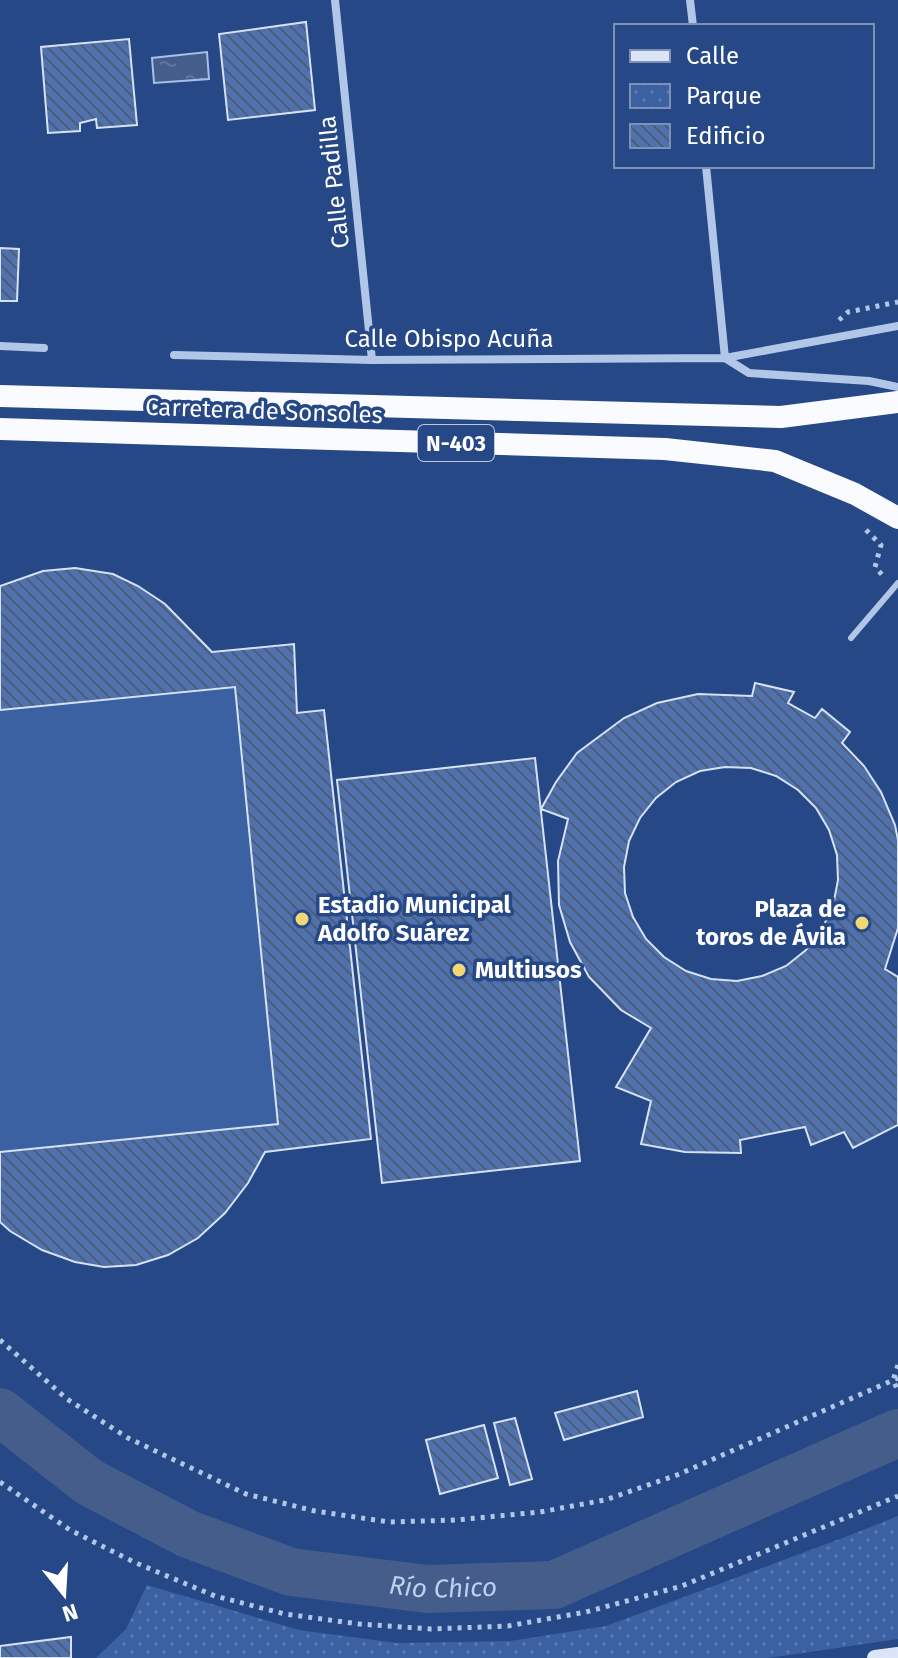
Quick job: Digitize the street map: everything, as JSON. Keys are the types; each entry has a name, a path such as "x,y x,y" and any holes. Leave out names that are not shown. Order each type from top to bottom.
{"highway":[{"name":"Carretera de Sonsoles","path":"0,396 781,417 898,402"},
{"name":"Carretera de Sonsoles","path":"0,429 665,449 775,461 855,494 898,518"}],"main road":[{"path":"875,1658 898,1655"}],"street":[{"name":"Calle Padilla","path":"335,0 372,360"},
{"path":"690,0 693,24"},
{"path":"706,168 725,358"},
{"name":"Calle Obispo Acuña","path":"174,355 372,360 725,358 898,326"},
{"path":"0,346 44,348"},
{"name":"Calle Obispo Acuña","path":"725,358 749,373 869,381 898,387"}],"lane":[{"path":"851,638 896,586"}],"path":[{"path":"859,523 881,545 875,567 896,586"},
{"path":"0,1340 67,1399 128,1438 246,1494 315,1511 389,1522 456,1520 540,1512 605,1500 677,1475 896,1379"},
{"path":"898,1365 898,1391"},
{"path":"0,1482 70,1530 136,1563 215,1596 285,1614 431,1629 508,1626 586,1612 682,1586 898,1496"}],"green space":[{"path":"235,687 278,1124 0,1152 0,710"},
{"path":"898,1516 898,1639 769,1658 96,1658 126,1629 147,1585 299,1630 397,1643 510,1641 606,1626"}],"water":[{"path":"207,52 209,79 154,83 152,58"}],"building":[{"path":"306,22 315,110 228,120 219,34"},
{"path":"129,39 137,125 97,128 96,119 80,123 80,131 48,133 41,47"},
{"path":"0,248 19,249 17,301 0,301"},
{"name":"Estadio Municipal Adolfo Suárez","path":"75,568 113,574 138,586 165,604 212,652 294,644 297,713 324,710 371,1139 265,1152 248,1183 225,1213 198,1238 168,1255 136,1265 104,1267 75,1262 42,1250 10,1231 0,1222 0,1152 278,1124 235,687 0,710 0,586 43,571"},
{"name":"Plaza de toros de Ávila","path":"755,683 794,692 788,703 815,718 822,709 850,732 842,743 864,766 881,792 895,825 898,840 898,928 885,969 898,977 898,1125 853,1148 844,1132 811,1145 805,1127 740,1140 741,1153 685,1152 641,1144 651,1101 616,1087 651,1028 621,1010 589,977 570,942 559,905 558,861 568,819 541,809 577,753 624,718 657,703 698,694 752,696","holes":["725,767 751,768 776,776 798,790 816,808 829,830 837,855 838,880 833,906 822,929 806,950 786,966 762,976 737,981 711,979 686,971 664,957 646,939 633,917 625,893 624,867 629,841 640,818 656,798 676,782 700,771"]},
{"name":"Multiusos","path":"535,758 580,1161 382,1183 337,780"},
{"path":"637,1391 643,1417 564,1440 555,1413"},
{"path":"515,1418 532,1479 510,1485 494,1423"},
{"path":"484,1425 498,1478 440,1494 426,1440"},
{"path":"71,1637 71,1658 0,1658 0,1646"}],"waterway":[{"name":"Río Chico","path":"0,1412 89,1482 188,1534 291,1572 427,1589 554,1585 898,1433"}],"place":[{"name":"Estadio Municipal Adolfo Suárez","path":"302,919"},
{"name":"Plaza de toros de Ávila","path":"862,923"},
{"name":"Multiusos","path":"459,970"}]}
